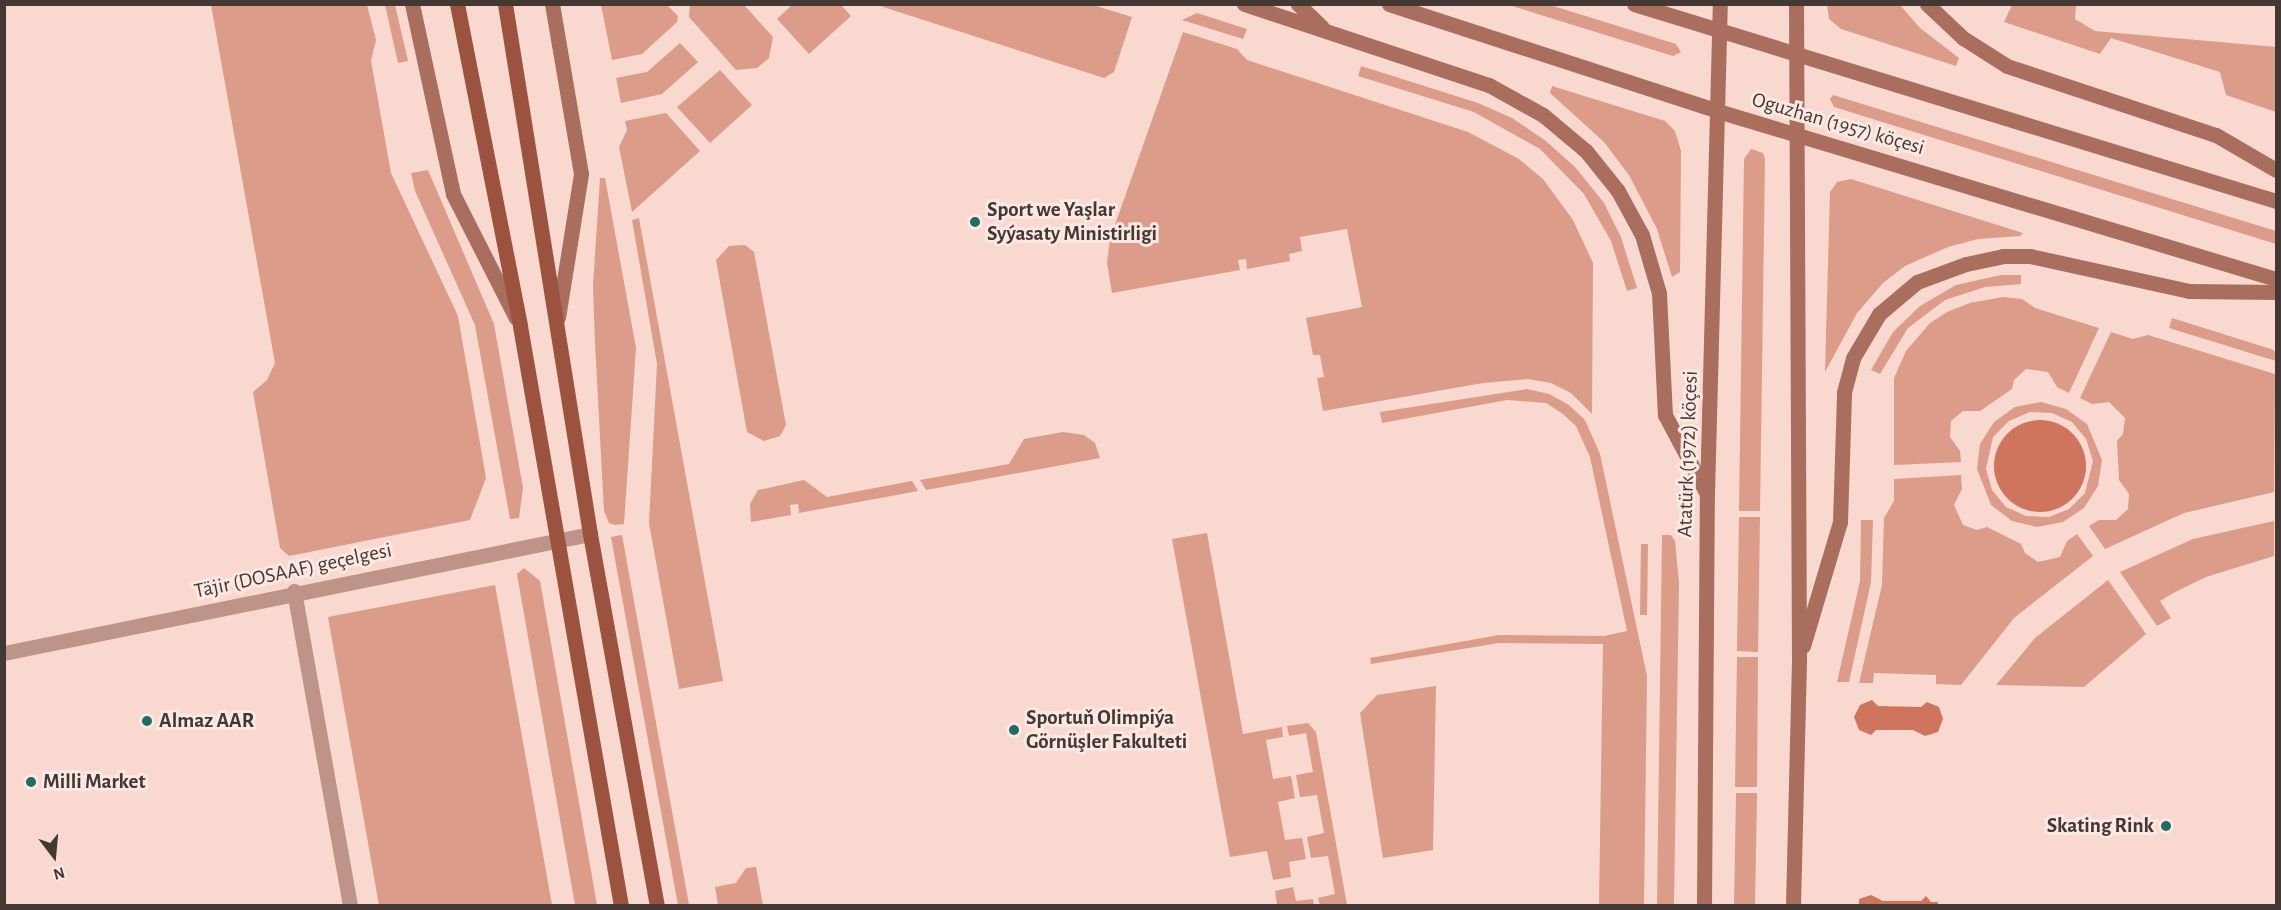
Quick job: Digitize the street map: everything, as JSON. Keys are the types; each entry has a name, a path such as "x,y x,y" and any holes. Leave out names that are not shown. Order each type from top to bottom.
{"main road":[{"path":"412,4 453,194 520,326"},
{"path":"457,4 520,326 621,906"},
{"path":"505,4 558,317 590,534 657,906"},
{"path":"552,4 581,174 558,317"},
{"path":"1244,4 1489,85 1566,131 1604,171 1630,210 1649,253 1659,293 1665,416 1707,494"},
{"path":"1298,4 1326,30"},
{"name":"Oguzhan (1957) köçesi","path":"1389,4 1720,112 1794,132 2277,279"},
{"path":"1634,4 2277,201"},
{"name":"Atatürk (1972) köçesi","path":"1704,906 1707,494 1720,112 1720,4"},
{"path":"1793,906 1799,660 1794,132 1796,4"},
{"path":"1927,4 1963,39 2007,66 2216,135 2277,170"},
{"path":"1799,660 1840,522 1844,392 1853,358 1879,314 1917,282 1966,264 2002,256 2030,256 2189,291 2277,292"}],"street":[{"name":"Täjir (DOSAAF) geçelgesi","path":"4,653 294,591 590,534"},
{"path":"294,591 350,906"}],"shaded area":[{"path":"793,4 841,5 851,16 809,54 777,19"},
{"path":"211,5 367,5 376,40 371,61 391,173 458,316 486,478 470,520 289,556 280,548 253,392 267,380 275,363"},
{"path":"385,5 395,5 408,61 398,63"},
{"path":"601,5 667,5 678,16 677,22 642,54 612,60"},
{"path":"690,5 744,5 773,37 769,58 757,68 736,70 689,17"},
{"path":"877,5 1093,5 1132,17 1114,72 1104,78"},
{"path":"1509,5 1550,5 1676,44 1681,52 1673,56"},
{"path":"1827,5 1900,5 1920,28 1959,58 1956,66 1841,29 1829,19"},
{"path":"2012,5 2076,5 2075,19 2095,31 2276,47 2276,112 2226,95 2220,72 2111,38 2100,54 2004,22"},
{"path":"1197,13 1247,29 1243,39 1182,20"},
{"path":"1183,32 1237,49 1247,60 1468,132 1519,159 1543,179 1573,220 1593,263 1592,414 1571,393 1551,383 1528,379 1483,383 1323,411 1317,378 1324,377 1320,355 1313,355 1306,318 1362,307 1347,229 1300,237 1302,251 1289,254 1290,261 1247,269 1246,259 1238,260 1240,270 1112,293 1107,263 1110,239"},
{"path":"680,43 698,62 662,94 621,103 616,78 647,72"},
{"path":"1361,66 1478,103 1512,118 1546,141 1576,168 1604,203 1621,237 1637,288 1627,291 1611,241 1584,194 1540,149 1474,112 1358,76"},
{"path":"720,70 752,105 710,143 677,107"},
{"path":"1552,86 1665,121 1675,131 1681,151 1680,272 1672,277 1657,229 1629,175 1604,142 1550,93"},
{"path":"1833,95 2276,231 2276,244 1834,107 1830,99"},
{"path":"666,113 700,151 632,212 619,147 627,130 625,121"},
{"path":"1751,149 1763,153 1765,159 1760,511 1739,511 1744,159"},
{"path":"428,170 494,324 523,488 519,518 510,519 475,325 415,191 411,173"},
{"path":"600,178 605,178 636,348 624,524 615,525 609,523 604,511 595,343 593,286"},
{"path":"1851,179 2023,233 2020,236 1978,239 1948,247 1905,266 1883,283 1857,313 1825,372 1830,192 1837,182"},
{"path":"639,218 723,681 679,689 649,523 657,364 632,220"},
{"path":"745,245 754,252 786,425 780,436 764,441 747,432 716,260 729,246"},
{"path":"2001,275 2021,275 2021,284 1985,287 1945,300 1908,328 1880,374 1871,370 1893,332 1920,306 1956,285"},
{"path":"2003,297 2022,299 2035,308 2099,328 2069,393 2057,387 2048,372 2026,369 2014,380 2012,389 1980,411 1963,411 1951,421 1950,437 1960,451 1961,462 1894,465 1894,378 1906,351 1930,323 1947,312 1970,303"},
{"path":"2172,318 2274,350 2276,361 2169,328"},
{"path":"2111,332 2133,339 2148,335 2275,374 2274,492 2184,513 2105,549 2089,526 2099,520 2116,520 2128,509 2129,494 2119,480 2117,441 2123,434 2125,418 2109,402 2092,404 2080,398"},
{"path":"1527,389 1549,394 1569,405 1585,420 1600,454 1647,676 1644,905 1599,905 1603,644 1499,643 1371,664 1370,658 1499,635 1604,636 1627,631 1590,457 1576,426 1563,414 1546,403 1507,400 1382,423 1380,412"},
{"path":"2041,402 2066,409 2087,424 2102,460 2098,486 2084,508 2063,522 2037,527 2012,521 1991,505 1977,469 1980,444 1994,422 2015,407","holes":["2030,412 2052,413 2072,422 2086,439 2093,461 2085,493 2069,509 2049,517 2026,516 2006,507 1992,490 1986,469 1993,437 2009,421"]},
{"path":"2040,420 2057,424 2072,434 2082,449 2086,466 2082,483 2072,498 2057,508 2040,512 2023,508 2008,498 1998,483 1994,466 1998,449 2008,434 2023,424"},
{"path":"1063,432 1084,435 1095,443 1100,458 926,490 920,480 1009,464 1024,439"},
{"path":"1961,475 1962,489 1954,505 1963,525 1977,530 1987,527 2021,544 2025,553 2038,562 2060,557 2067,541 2077,534 2093,556 2014,618 1961,685 1936,684 1936,675 1874,673 1873,683 1859,683 1882,585 1884,518 1894,501 1894,479"},
{"path":"804,480 827,497 912,481 918,491 799,513 798,504 790,505 791,515 751,522 750,504 758,490"},
{"path":"1739,517 1760,517 1758,652 1737,651"},
{"path":"1861,520 1873,520 1871,582 1849,682 1837,682 1860,581"},
{"path":"2274,521 2274,556 2206,577 2175,592 2160,601 2171,618 2157,626 2120,572 2193,539"},
{"path":"1207,533 1243,734 1282,727 1283,737 1266,740 1273,779 1291,776 1295,798 1278,802 1285,840 1302,838 1306,859 1289,862 1291,877 1273,880 1267,851 1230,857 1172,539"},
{"path":"622,535 689,905 678,905 611,537"},
{"path":"1662,535 1671,535 1675,541 1679,583 1674,906 1657,905"},
{"path":"1641,544 1648,544 1647,615 1640,615"},
{"path":"524,568 540,581 597,905 575,905 517,574"},
{"path":"2108,580 2146,634 2084,687 1996,685 2035,638"},
{"path":"495,585 552,905 379,905 328,617"},
{"path":"1737,657 1758,657 1757,787 1735,787"},
{"path":"1436,686 1433,850 1383,858 1360,713 1377,695"},
{"path":"1872,700 1878,706 1921,707 1927,702 1939,707 1943,719 1938,732 1925,736 1913,730 1876,730 1871,735 1859,730 1854,717 1860,705"},
{"path":"1308,723 1316,732 1347,905 1320,905 1318,898 1335,894 1328,856 1311,858 1307,837 1324,833 1317,795 1300,797 1296,775 1313,772 1306,733 1289,736 1287,726"},
{"path":"1736,793 1757,793 1755,905 1734,905"},
{"path":"756,867 763,905 718,905 715,887 736,883 746,868"},
{"path":"1293,887 1296,901 1313,899 1314,905 1277,905 1275,891"},
{"path":"1871,895 1883,901 1921,901 1926,896 1931,902 1938,902 1938,905 1859,905 1859,899"}],"place":[{"name":"Sport we Yaşlar Syýasaty Ministirligi","path":"975,222"},
{"name":"Almaz AAR","path":"147,721"},
{"name":"Sportuň Olimpiýa Görnüşler Fakulteti","path":"1014,730"},
{"name":"Milli Market","path":"31,782"},
{"name":"Skating Rink","path":"2166,826"}]}
